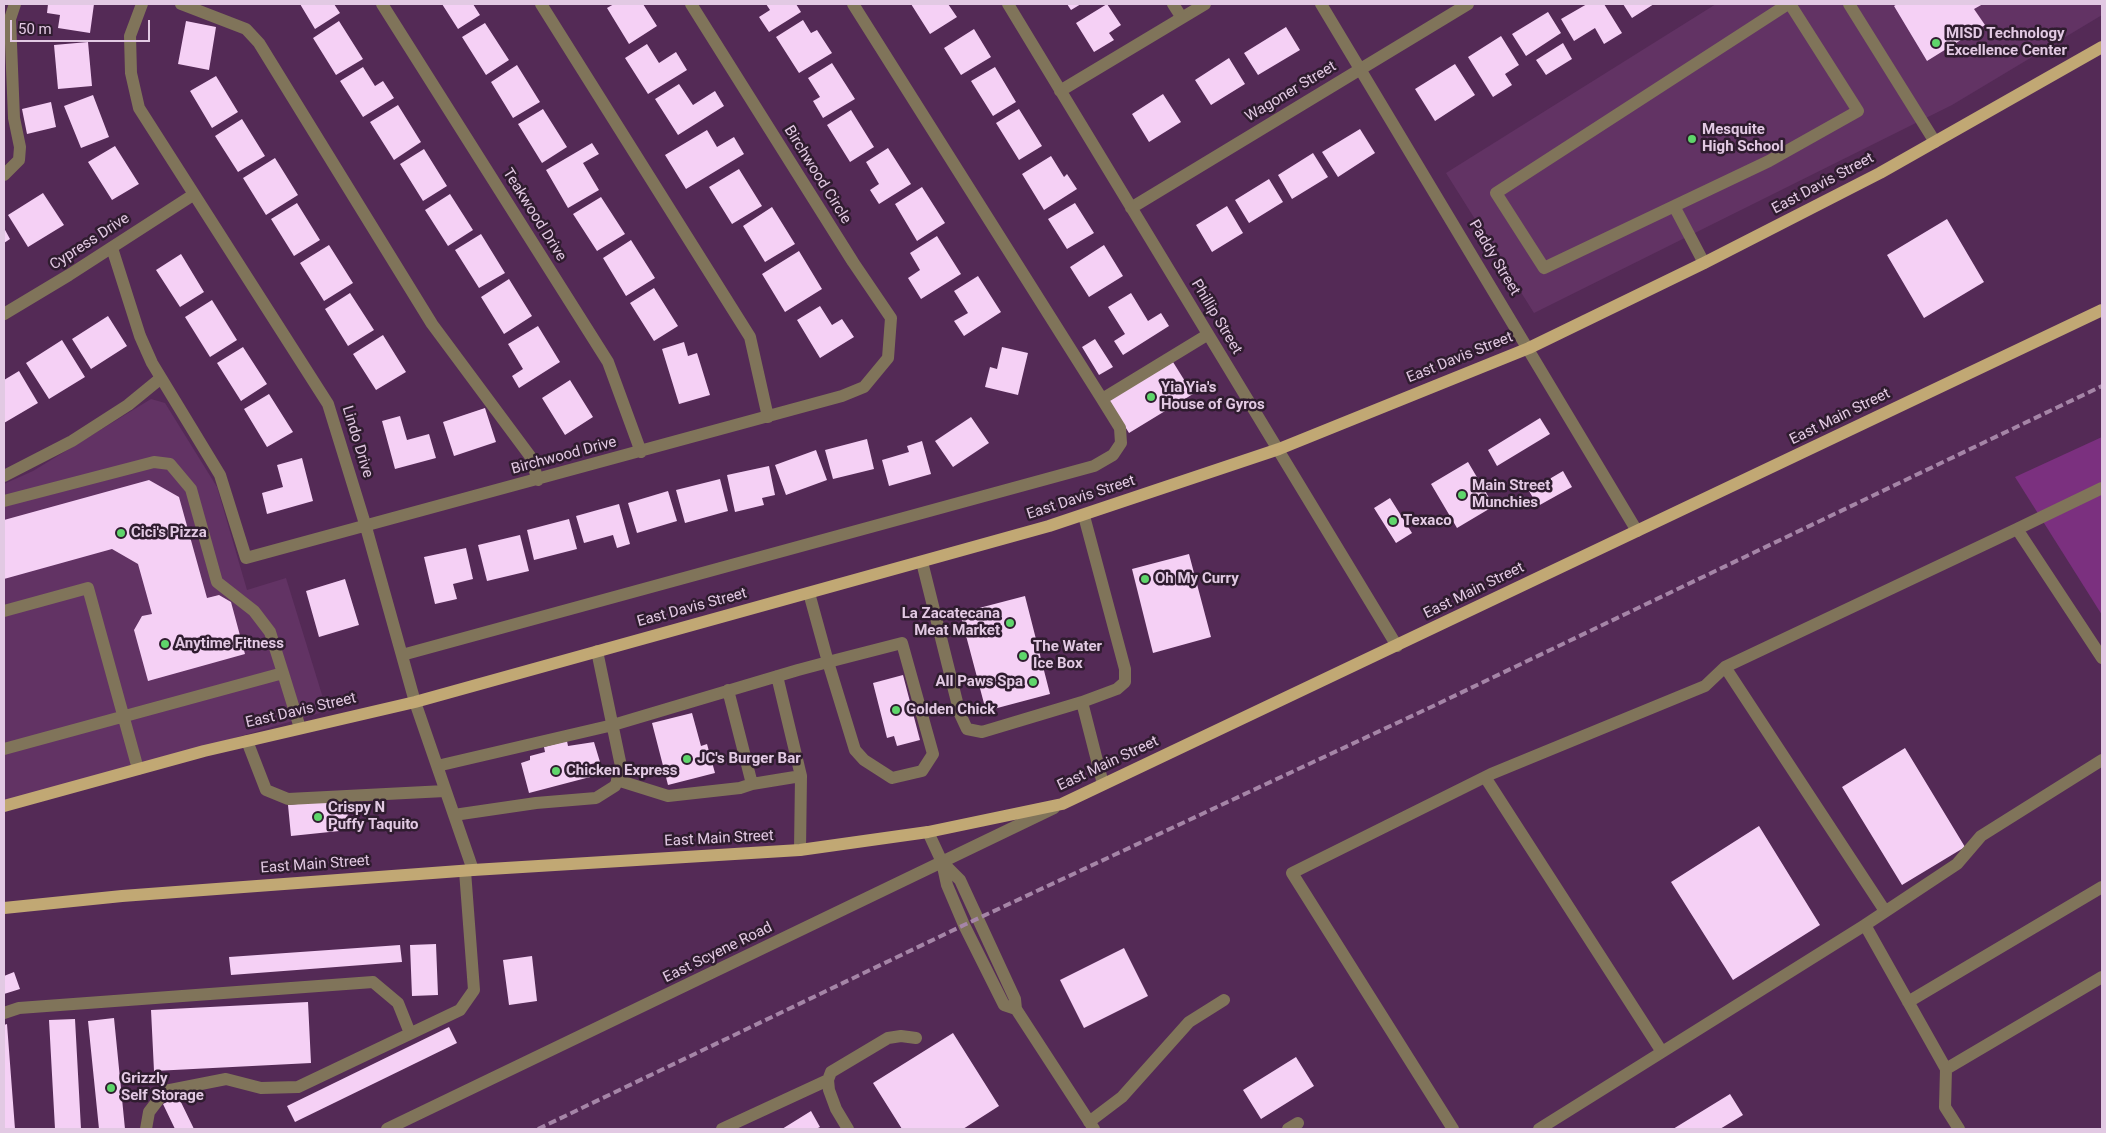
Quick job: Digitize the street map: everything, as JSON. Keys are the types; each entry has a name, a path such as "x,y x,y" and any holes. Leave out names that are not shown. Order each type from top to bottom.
{"main road":[{"name":"East Davis Street","path":"4,806 247,741 415,702 922,562 1084,516 1279,449 1529,348 1704,263 1858,185 2102,47"},
{"name":"East Main Street","path":"4,908 122,896 469,870 800,850 928,832 1062,804 2102,310"}],"street":[{"path":"4,175 19,160 20,147 14,118 10,19 15,4"},
{"name":"Lindo Drive","path":"142,4 130,36 130,73 139,108 328,404 366,527 415,702 454,815 469,870 474,990 460,1010 298,1087 261,1088 226,1079 164,1091 149,1112 146,1129"},
{"path":"181,4 246,29 259,43 432,324 530,456 538,480"},
{"name":"Teakwood Drive","path":"382,4 608,362 641,452"},
{"path":"541,4 750,337 768,417"},
{"name":"Birchwood Circle","path":"691,4 853,262 891,318 888,358 881,366"},
{"path":"402,655 1094,466 1113,455 1121,443 1120,428 853,4"},
{"name":"Phillip Street","path":"1008,4 1207,335 1279,449 1396,646"},
{"path":"1173,4 1182,18"},
{"path":"1060,91 1205,4"},
{"name":"Paddy Street","path":"1321,4 1637,531"},
{"name":"Wagoner Street","path":"1131,208 1468,4"},
{"path":"1789,4 1858,111 1769,161 1544,268 1496,192 1789,4"},
{"path":"1849,4 1935,142"},
{"name":"Cypress Drive","path":"4,314 194,195"},
{"path":"1674,206 1704,263"},
{"path":"4,476 72,441 128,405 161,378 140,336 112,248"},
{"path":"1102,399 1207,335"},
{"name":"Birchwood Drive","path":"161,378 220,475 246,558 366,527 842,396 864,387 881,366"},
{"path":"4,501 154,462 170,464 191,489 217,582 254,611 270,632 300,728"},
{"path":"1453,1129 1292,873 1485,777 1705,686 1725,667 2102,488"},
{"path":"922,562 960,714 967,728 982,732 1082,702 1117,689 1125,682 1125,669 1084,516"},
{"path":"2017,529 2102,658"},
{"path":"4,611 88,588 138,769"},
{"path":"437,766 613,725 777,676 828,662 902,643 933,754 922,771 892,778 855,750 828,662 809,593"},
{"path":"454,815 536,803 596,798 615,786 622,771 597,651"},
{"path":"1725,667 1885,912"},
{"path":"4,749 123,715 283,674"},
{"path":"777,676 801,776 800,850"},
{"path":"728,690 752,784"},
{"path":"1082,702 1103,784"},
{"path":"247,741 266,790 288,799 445,791"},
{"path":"1539,1129 1885,912 1957,864 1981,836 2102,760"},
{"path":"617,780 668,796 740,788 752,784 801,776"},
{"path":"1485,777 1662,1052"},
{"name":"East Scyene Road","path":"387,1129 1062,804"},
{"path":"928,832 942,862 947,885 964,925 1004,1005 1016,1009 1092,1125 1122,1097 1189,1022 1224,1000"},
{"path":"1908,1002 2102,887"},
{"path":"1865,925 1946,1069 1945,1107 1959,1129"},
{"path":"1946,1069 2102,978"},
{"path":"4,1013 19,1008 373,982 398,1003 410,1034"},
{"path":"848,1129 836,1109 828,1080 831,1072 888,1038 901,1036 916,1038"},
{"path":"722,1129 828,1080"}],"shaded area":[{"name":"Mesquite High School","path":"1716,4 2102,4 2102,15 1952,105 1534,313 1446,173"},
{"path":"151,399 165,403 217,487 247,590 286,578 327,711 4,805 4,484 33,471"},
{"path":"2102,437 2102,615 2015,477"}],"building":[{"path":"48,4 94,4 90,33 58,28 60,15 47,13"},
{"path":"300,4 334,4 340,13 315,29"},
{"path":"442,4 473,4 480,15 458,29"},
{"path":"614,4 643,4 657,26 629,44 607,8"},
{"path":"766,4 796,4 801,12 769,32 759,17 770,10"},
{"path":"911,4 948,4 957,17 930,34"},
{"path":"1067,4 1081,4 1071,10"},
{"path":"1107,4 1121,25 1109,33 1114,40 1094,52 1076,23"},
{"path":"1587,4 1604,4 1622,33 1604,44 1595,28 1574,41 1561,19"},
{"path":"1623,4 1654,4 1632,18"},
{"name":"MISD Technology Excellence Center","path":"1897,4 1983,4 1974,9 1985,25 1927,61 1894,6"},
{"path":"1548,12 1561,33 1526,56 1512,34"},
{"path":"803,20 811,33 817,30 832,53 799,73 776,37"},
{"path":"186,21 216,27 209,70 178,64"},
{"path":"339,21 363,59 336,75 313,38"},
{"path":"485,23 509,60 486,75 462,37"},
{"path":"1286,27 1300,50 1258,75 1244,53"},
{"path":"974,29 991,57 961,75 944,48"},
{"path":"1501,36 1519,65 1505,74 1512,85 1493,97 1468,57"},
{"path":"88,42 92,86 58,89 54,45"},
{"path":"1563,43 1572,59 1546,75 1536,60"},
{"path":"647,44 659,63 676,52 687,70 648,94 625,58"},
{"path":"1229,58 1245,84 1211,105 1195,80"},
{"path":"832,63 855,99 823,118 813,101 820,97 808,78"},
{"path":"1455,64 1475,95 1435,121 1415,89"},
{"path":"517,65 540,102 513,118 491,82"},
{"path":"363,67 375,86 383,81 394,98 363,117 340,81"},
{"path":"995,67 1016,102 993,116 971,81"},
{"path":"216,76 238,112 212,128 190,91"},
{"path":"679,84 693,105 715,91 724,106 678,135 655,99"},
{"path":"1163,94 1181,122 1149,142 1132,114"},
{"path":"93,95 109,137 81,148 64,106"},
{"path":"51,102 56,127 27,134 22,109"},
{"path":"398,105 421,142 394,160 370,122"},
{"path":"543,109 567,147 542,163 518,124"},
{"path":"1019,109 1042,146 1019,160 996,123"},
{"path":"851,110 874,147 850,162 827,125"},
{"path":"242,119 265,156 238,172 215,136"},
{"path":"1360,129 1375,153 1338,177 1322,152"},
{"path":"707,130 717,147 734,137 744,154 686,189 665,155"},
{"path":"592,143 599,154 583,163 599,190 568,208 546,170"},
{"path":"115,146 139,184 112,200 88,162"},
{"path":"888,148 911,184 879,204 870,190 879,184 866,162"},
{"path":"424,149 447,186 423,201 400,164"},
{"path":"1313,153 1328,177 1292,199 1278,175"},
{"path":"1051,156 1064,177 1067,174 1077,189 1044,210 1022,174"},
{"path":"275,158 298,195 266,215 243,178"},
{"path":"739,169 762,206 732,224 709,187"},
{"path":"1269,179 1283,202 1249,223 1235,200"},
{"path":"922,187 945,223 917,241 895,204"},
{"path":"43,193 64,225 28,247 8,215"},
{"path":"450,194 473,230 448,246 425,210"},
{"path":"601,197 625,234 597,251 573,214"},
{"path":"297,203 320,240 294,256 271,219"},
{"path":"1075,203 1094,233 1067,249 1048,219"},
{"path":"1227,206 1243,233 1212,252 1196,225"},
{"path":"772,207 795,244 765,262 743,226"},
{"path":"1947,219 1984,282 1924,318 1887,255"},
{"path":"4,228 10,239 4,243"},
{"path":"481,234 505,273 479,288 455,250"},
{"path":"937,236 961,274 921,299 908,278 920,270 910,253"},
{"path":"631,240 655,278 626,296 603,258"},
{"path":"329,245 353,283 324,301 300,263"},
{"path":"1104,245 1123,276 1089,297 1070,267"},
{"path":"799,251 822,289 785,312 762,274"},
{"path":"181,254 204,292 180,307 156,270"},
{"path":"978,276 1001,312 964,336 954,321 968,313 954,291"},
{"path":"509,279 532,316 504,334 481,297"},
{"path":"654,288 678,326 654,341 630,303"},
{"path":"350,293 374,330 348,346 325,309"},
{"path":"1131,293 1148,321 1161,313 1169,326 1123,355 1114,341 1125,334 1108,307"},
{"path":"212,300 237,340 210,357 185,317"},
{"path":"820,306 832,325 842,319 854,337 820,358 797,320"},
{"path":"108,316 127,346 91,369 72,339"},
{"path":"538,326 560,362 519,388 512,376 523,369 508,344"},
{"path":"383,335 406,372 376,390 353,354"},
{"path":"1095,339 1113,367 1099,375 1082,347"},
{"path":"62,340 85,377 49,399 26,363"},
{"path":"684,342 688,356 697,353 710,395 679,404 662,349"},
{"path":"243,347 267,384 241,401 217,363"},
{"path":"1002,347 1028,353 1018,395 985,387 990,367 997,369"},
{"name":"Yia Yia's House of Gyros","path":"1173,362 1193,394 1129,433 1109,400"},
{"path":"19,371 38,403 4,423 4,380"},
{"path":"570,380 593,417 565,435 542,398"},
{"path":"269,394 293,432 267,447 244,409"},
{"path":"485,408 496,442 454,456 443,422"},
{"path":"400,416 407,440 429,434 436,458 395,469 382,421"},
{"path":"971,417 989,443 953,467 935,441"},
{"path":"1540,418 1550,434 1497,466 1488,450"},
{"path":"867,439 874,469 833,479 825,450"},
{"path":"922,441 931,474 889,486 882,460 909,452 907,446"},
{"path":"816,450 827,480 786,495 775,465"},
{"path":"302,458 313,501 267,514 262,493 283,487 277,465"},
{"name":"Main Street Munchies","path":"1468,462 1494,506 1457,528 1431,484"},
{"path":"769,466 775,495 762,498 764,505 735,512 727,475"},
{"path":"1563,471 1572,487 1538,506 1529,491"},
{"path":"720,479 728,511 685,523 676,490"},
{"path":"149,480 179,497 207,598 219,595 231,602 245,654 148,681 134,630 142,616 152,614 138,564 112,549 4,579 4,520"},
{"path":"668,491 677,521 637,533 628,503"},
{"name":"Texaco","path":"1390,498 1412,533 1396,543 1374,508"},
{"path":"619,504 630,544 617,548 613,535 584,543 576,516"},
{"path":"569,519 577,549 534,560 527,530"},
{"path":"520,535 529,571 487,581 478,545"},
{"path":"466,548 473,579 453,584 457,599 435,604 424,557"},
{"path":"1189,554 1211,637 1153,653 1132,569"},
{"path":"345,579 359,625 319,637 306,591"},
{"path":"1025,596 1050,694 986,711 960,613"},
{"name":"Golden Chick","path":"903,675 920,740 897,746 894,736 887,738 873,683"},
{"name":"JC's Burger Bar","path":"692,713 701,746 707,744 715,773 668,785 652,723"},
{"name":"Chicken Express","path":"567,741 568,746 594,742 600,762 587,765 590,777 529,793 521,763 530,760 530,756 545,752 544,747"},
{"path":"1905,748 1965,847 1902,885 1842,787"},
{"name":"Crispy N Puffy Taquito","path":"346,799 349,830 291,836 288,805"},
{"path":"1759,826 1820,925 1733,980 1671,882"},
{"path":"436,944 438,995 412,996 410,945"},
{"path":"400,945 402,962 231,975 229,957"},
{"path":"1124,948 1148,996 1084,1028 1060,980"},
{"path":"532,956 537,1001 509,1005 503,960"},
{"path":"14,972 20,989 4,994 4,976"},
{"path":"308,1002 311,1063 154,1071 151,1010"},
{"path":"114,1018 125,1129 99,1129 88,1021"},
{"path":"75,1019 81,1129 55,1129 49,1020"},
{"path":"7,1024 15,1129 4,1129 4,1025"},
{"path":"449,1027 457,1043 295,1122 287,1106"},
{"path":"953,1033 999,1106 963,1129 902,1129 873,1083"},
{"path":"1296,1057 1314,1086 1261,1119 1243,1090"},
{"path":"1730,1094 1743,1115 1720,1129 1673,1129"},
{"path":"178,1096 194,1129 175,1129 163,1104"},
{"path":"811,1111 820,1127 816,1129 782,1129"}],"railway":[{"path":"538,1129 964,925 1429,708 2102,386"}],"place":[{"name":"MISD Technology Excellence Center","path":"1936,43"},
{"name":"Mesquite High School","path":"1692,139"},
{"name":"Yia Yia's House of Gyros","path":"1151,397"},
{"name":"Main Street Munchies","path":"1462,495"},
{"name":"Texaco","path":"1393,521"},
{"name":"Cici's Pizza","path":"121,533"},
{"name":"Oh My Curry","path":"1145,579"},
{"name":"La Zacatecana Meat Market","path":"1010,623"},
{"name":"Anytime Fitness","path":"165,644"},
{"name":"The Water Ice Box","path":"1023,656"},
{"name":"All Paws Spa","path":"1033,682"},
{"name":"Golden Chick","path":"896,710"},
{"name":"JC's Burger Bar","path":"687,759"},
{"name":"Chicken Express","path":"556,771"},
{"name":"Crispy N Puffy Taquito","path":"318,817"},
{"name":"Grizzly Self Storage","path":"111,1088"}]}
